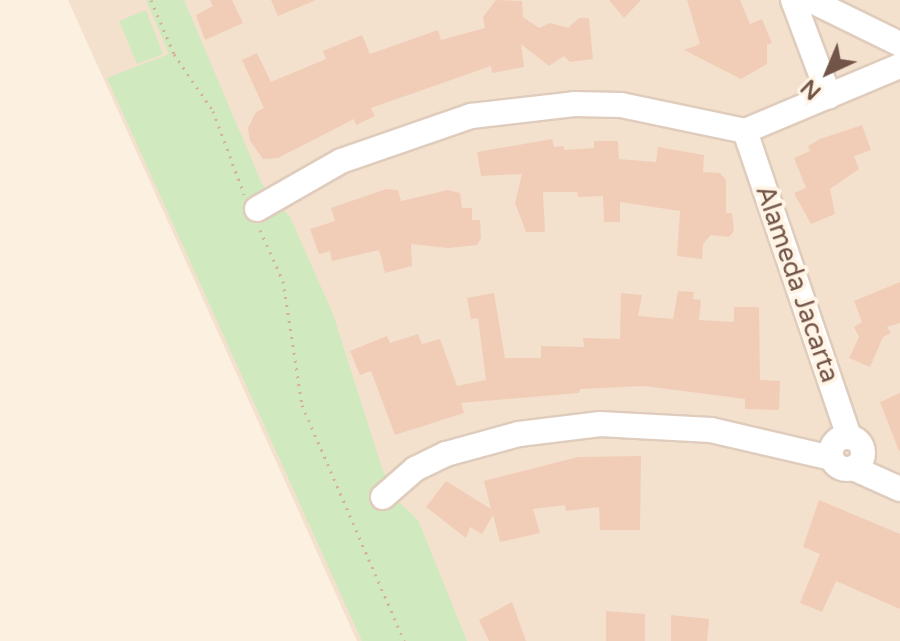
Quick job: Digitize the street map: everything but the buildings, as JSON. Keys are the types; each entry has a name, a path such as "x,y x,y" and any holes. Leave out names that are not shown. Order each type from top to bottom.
{"street":[{"path":"793,0 829,96"},
{"path":"810,47 819,6 900,44"},
{"path":"253,211 383,143 484,114 574,104 621,105 745,131 900,66"},
{"name":"Alameda Jacarta","path":"745,131 849,437"},
{"path":"383,497 415,469 446,454 519,434 600,424 711,430 831,458 837,466 853,468 900,489"},
{"path":"831,458 835,442 849,437 863,451 853,468"}],"path":[{"path":"151,0 174,54 213,111 283,281 302,405 404,641"}],"shaded area":[{"path":"68,0 900,0 900,641 357,641"}],"green space":[{"path":"146,0 184,0 262,184 290,217 333,314 382,468 399,502 418,520 467,641 362,641 107,78 169,54"},
{"path":"146,10 163,54 137,64 119,21"}]}
